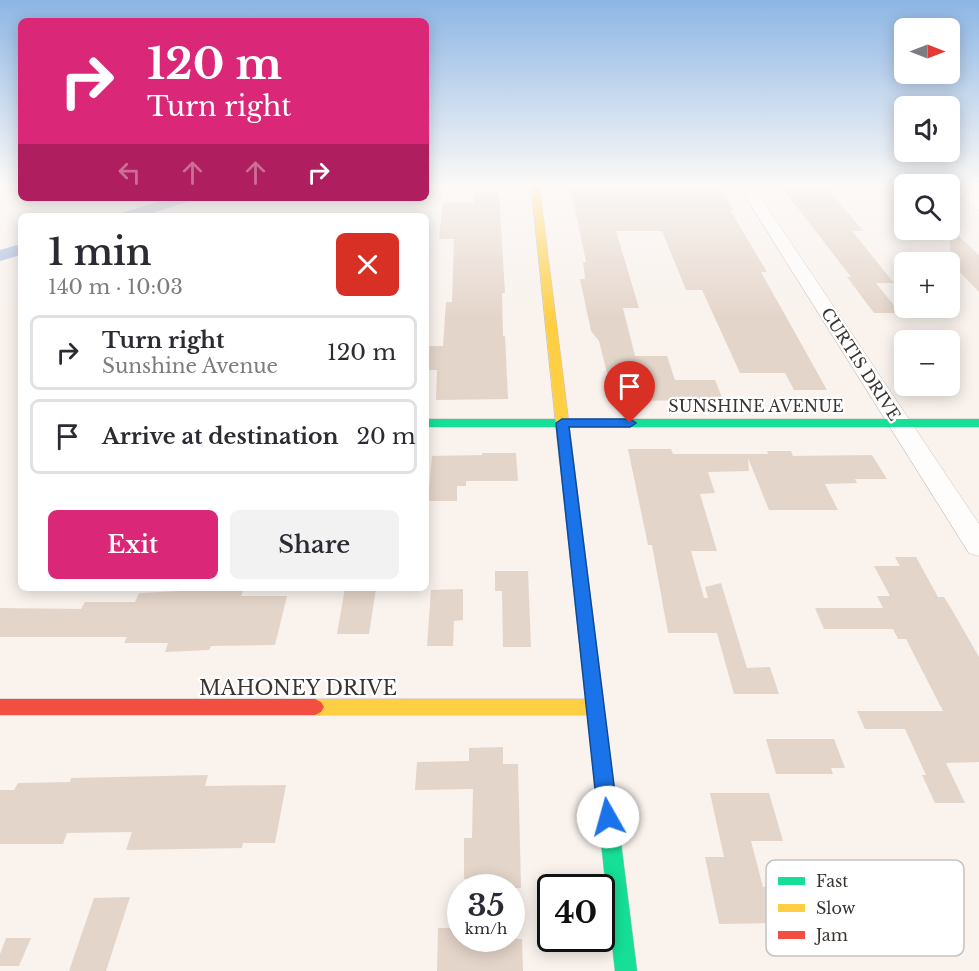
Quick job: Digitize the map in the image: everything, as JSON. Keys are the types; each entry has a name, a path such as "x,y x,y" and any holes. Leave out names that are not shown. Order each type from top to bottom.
{"street":[{"path":"540,228 626,971"},
{"name":"CURTIS DRIVE","path":"773,228 979,546"},
{"name":"SUNSHINE AVENUE","path":"429,423 979,423"},
{"name":"MAHONEY DRIVE","path":"0,707 595,707"}],"building":[{"path":"440,228 501,228 505,293 502,293 503,336 505,336 508,399 436,400 437,370 429,370 429,346 443,346 446,302 452,302 454,239 439,239"},
{"path":"579,228 741,228 767,272 761,272 827,390 794,390 785,373 740,373 702,290 686,290 662,231 616,231 639,308 623,308 635,356 667,356 675,380 715,380 723,400 614,401 599,341 591,331 580,279 585,279 583,262 586,262"},
{"path":"813,228 861,228 863,231 852,231 894,283 876,283 894,306 894,313 874,313 847,277 851,277"},
{"path":"960,237 979,255 979,292 960,272 960,252 950,252 950,240 960,240"},
{"path":"628,449 671,449 673,454 768,454 767,451 791,451 793,456 872,455 887,479 855,479 857,483 825,484 838,510 769,510 748,458 749,471 708,472 715,493 700,494 717,551 691,551 704,598 708,598 705,587 721,583 747,668 770,667 779,694 734,694 717,633 668,633 652,545 648,545"},
{"path":"482,453 516,453 518,481 466,481 466,486 457,486 457,501 429,501 432,456 482,455"},
{"path":"895,557 916,557 938,597 944,597 979,657 979,762 946,763 965,803 935,803 922,775 926,775 905,729 865,729 857,711 943,711 906,639 898,639 893,629 824,629 815,608 883,608 877,596 890,596 874,566 900,566"},
{"path":"495,571 528,571 531,647 503,647 502,591 495,591"},
{"path":"463,589 463,620 454,621 453,646 427,646 431,590"},
{"path":"243,591 241,596 287,596 275,645 211,646 209,650 165,652 168,643 124,643 127,637 0,637 0,608 81,609 85,602 135,602 139,593"},
{"path":"344,591 376,591 369,634 337,634"},
{"path":"766,739 834,739 845,768 831,768 833,774 776,774"},
{"path":"503,747 503,764 518,764 521,874 464,874 464,838 472,838 473,789 415,790 417,762 469,761 469,748"},
{"path":"208,775 205,786 286,785 275,843 243,843 242,848 126,850 132,832 67,833 63,844 0,844 0,790 14,790 18,783 70,782 71,778"},
{"path":"710,793 769,793 783,841 751,841 763,887 766,887 766,923 719,924 705,857 724,857"},
{"path":"130,897 106,971 69,971 94,898"},
{"path":"438,928 447,928 447,952 522,952 523,971 437,971"},
{"path":"6,938 31,938 19,966 0,966 0,954"}],"waterway":[{"path":"0,256 18,250"}],"traffic: fast":[{"path":"429,423 979,423"},
{"path":"567,464 626,971"}],"traffic: slow":[{"path":"540,228 567,464"},
{"path":"315,707 595,707"}],"traffic: jam":[{"path":"0,707 315,707"}],"route":[{"path":"608,817 562,423 630,423"}]}
